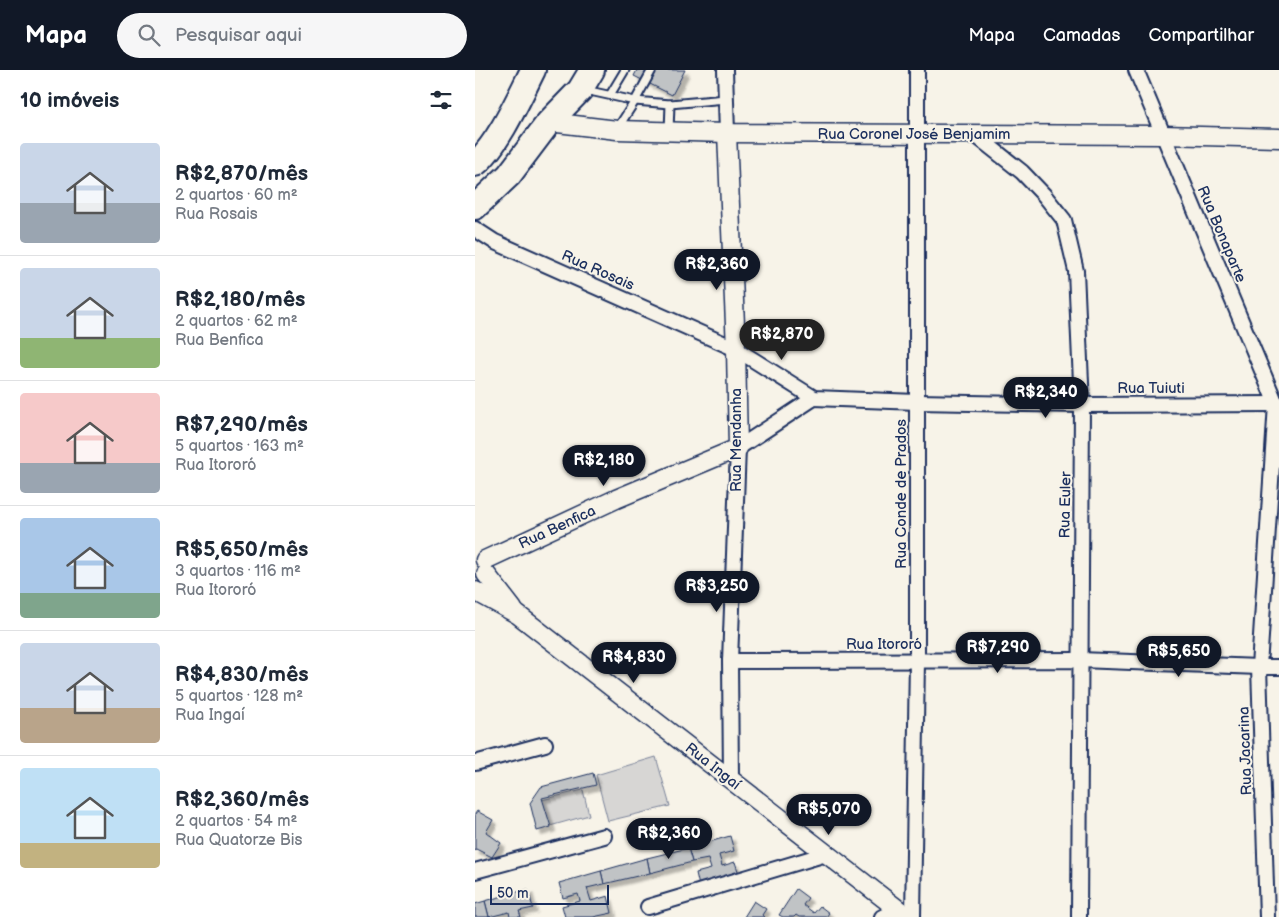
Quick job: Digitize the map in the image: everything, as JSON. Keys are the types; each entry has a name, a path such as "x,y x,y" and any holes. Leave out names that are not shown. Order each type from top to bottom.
{"highway":[{"path":"475,164 484,157 533,70"},
{"path":"475,207 509,176 549,122 586,80"}],"street":[{"name":"Rua Mendanha","path":"725,70 738,448 730,661 731,779"},
{"name":"Rua Conde de Prados","path":"908,915 917,660 917,70"},
{"name":"Rua Bonaparte","path":"1136,70 1278,407"},
{"name":"Rua Coronel José Benjamim","path":"549,122 617,130 727,133 1163,135 1279,138"},
{"name":"Rua Euler","path":"974,134 1022,172 1064,220 1076,271 1082,405 1079,917"},
{"name":"Rua Rosais","path":"475,229 495,242 736,349 814,398"},
{"name":"Rua Tuiuti","path":"814,398 917,402 1278,407"},
{"name":"Rua Benfica","path":"480,568 616,499 738,448 814,398"},
{"name":"Rua Jacarina","path":"1267,917 1259,668 1278,407"},
{"name":"Rua Ingaí","path":"480,568 517,614"},
{"name":"Rua Ingaí","path":"475,591 517,614 826,854 908,915"},
{"name":"Rua Itororó","path":"730,661 1080,660 1259,668 1279,667"},
{"path":"475,763 545,744"},
{"path":"475,871 604,836"},
{"path":"648,907 826,854"},
{"path":"882,917 908,915"}],"lane":[{"path":"610,95 625,70"},
{"path":"617,130 652,70"},
{"path":"586,80 610,95 635,101 670,104 726,99"},
{"path":"669,131 670,104"}],"shaded area":[{"path":"656,757 670,806 608,821 596,775"},
{"path":"583,790 589,815 550,826 542,800"}],"building":[{"path":"637,70 685,70 672,95 634,76"},
{"path":"593,773 596,785 542,798 551,827 537,831 530,803 541,787"},
{"path":"477,811 493,820 486,832 501,843 492,857 476,849 475,851 475,814"},
{"path":"730,836 734,851 719,855 722,866 735,862 739,874 699,886 696,873 711,869 708,859 692,862 688,848"},
{"path":"688,848 692,862 650,873 647,858"},
{"path":"647,858 650,873 604,884 601,871"},
{"path":"601,871 604,884 587,888 591,901 608,896 612,913 593,917 565,917 562,906 580,901 578,894 563,898 559,883"},
{"path":"528,889 533,908 519,911 521,917 510,917 509,912 489,917 485,901"},
{"path":"796,889 808,898 803,905 814,913 820,906 829,913 826,917 799,917 796,915 794,917 783,917 779,915"},
{"path":"485,901 489,917 475,917 475,904"},
{"path":"754,901 766,909 762,915 765,917 744,917"}]}
